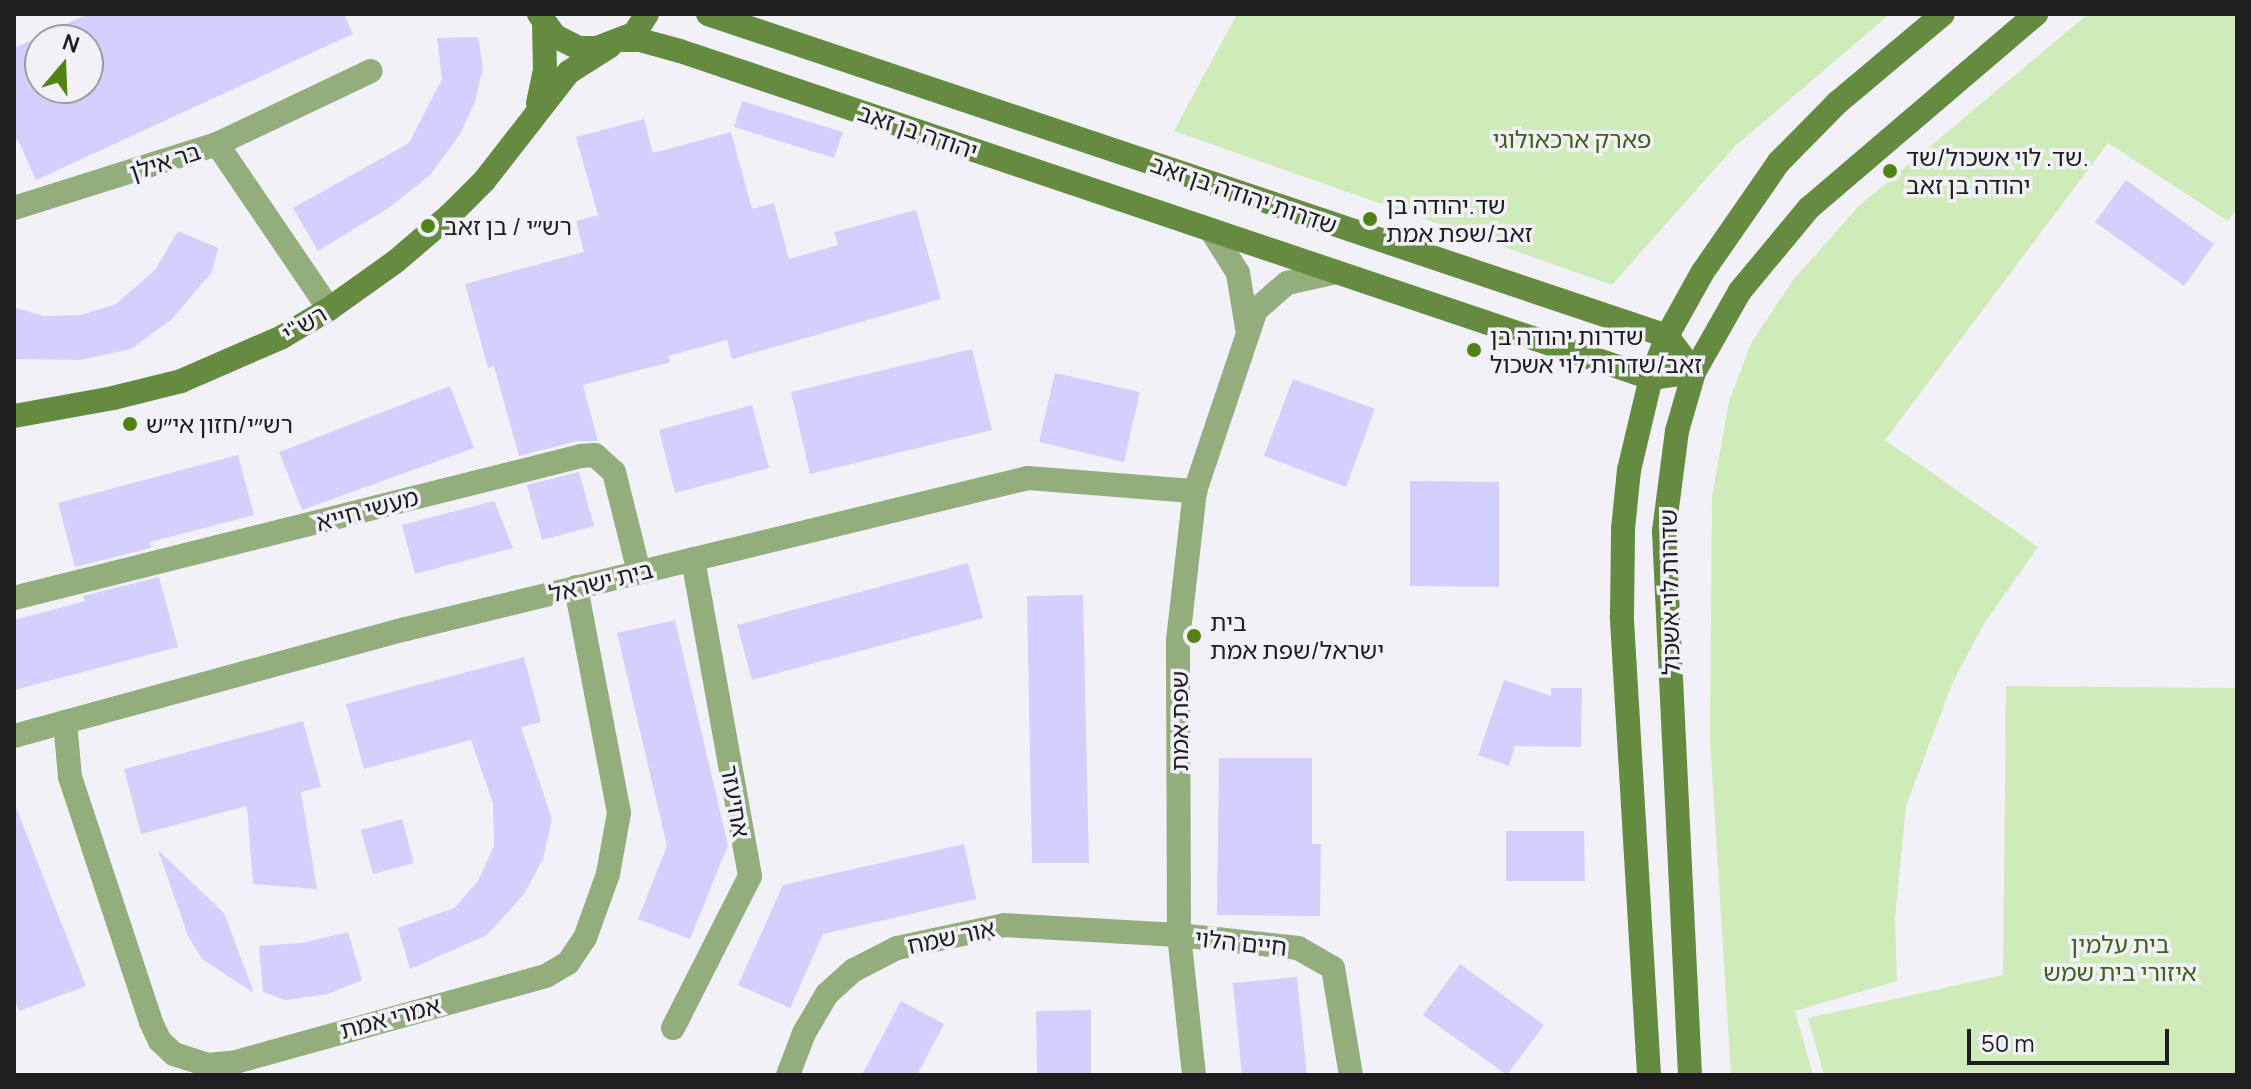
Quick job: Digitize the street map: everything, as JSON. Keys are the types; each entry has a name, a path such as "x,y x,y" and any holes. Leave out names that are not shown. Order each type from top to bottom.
{"main road":[{"name":"רש\"י","path":"14,416 113,398 181,381 282,337 329,309 395,262 450,215 484,181 569,72 642,25 647,14"},
{"name":"שדרות יהודה בן זאב","path":"708,14 1667,336"},
{"name":"שדרות לוי אשכול","path":"1649,1075 1626,727 1622,601 1623,529 1629,470 1651,378 1667,336 1720,243 1779,162 1837,103 1943,14"},
{"name":"שדרות לוי אשכול","path":"1690,1075 1664,531 1677,431 1694,372 1740,291 1809,208 2036,14"},
{"name":"רש\"י","path":"530,120 544,82 540,18"},
{"name":"יהודה בן זאב","path":"540,18 555,36 579,48 640,40 680,51 1211,230"},
{"name":"שדרות יהודה בן זאב","path":"1211,230 1651,378 1694,372"},
{"path":"1667,336 1694,372"}],"street":[{"path":"217,144 371,71"},
{"name":"בר אילן","path":"14,208 217,144 329,309"},
{"name":"שפת אמת","path":"1211,230 1238,273 1247,328"},
{"name":"שפת אמת","path":"1194,1075 1179,935 1178,640 1195,491 1247,328 1256,310 1287,283 1337,272"},
{"name":"מעשי חייא","path":"14,598 595,455 614,472 639,572"},
{"name":"בית ישראל","path":"14,736 406,629 1028,478 1195,491"},
{"name":"אחיעזר","path":"673,1028 750,876 693,559"},
{"name":"אמרי אמת","path":"65,722 70,777 155,1031 174,1054 192,1062 207,1065 232,1063 546,976 568,963 585,938 608,874 619,813 576,587"},
{"name":"אור שמח","path":"788,1075 804,1033 827,994 854,970 897,948 1004,925 1179,935"},
{"name":"חיים הלוי","path":"1179,935 1298,948 1333,968 1351,1075"}],"green space":[{"name":"פארק ארכאולוגי","path":"1237,14 1890,14 1735,146 1612,285 1174,131"},
{"path":"2088,14 2237,14 2237,209 2228,221 2108,143 1885,440 2038,547 1983,625 1952,684 1906,806 1895,918 1897,981 1795,1011 1813,1075 1731,1075 1710,740 1712,496 1729,402 1751,343 1793,280 1859,206"},
{"name":"בית עלמין איזורי בית שמש","path":"2006,686 2237,688 2237,1075 1824,1075 1808,1018 2003,975"}],"building":[{"path":"88,14 344,14 353,34 36,180 18,140 14,140 14,48 24,43 24,104 104,104 104,24 66,24"},
{"path":"478,37 483,67 475,102 460,134 430,175 390,207 318,251 293,208 409,143 442,79 437,38"},
{"path":"742,101 843,132 834,158 734,127"},
{"path":"644,119 653,153 731,132 752,209 774,203 789,259 838,245 834,232 916,210 941,299 732,359 727,340 668,356 670,362 583,385 598,441 577,441 519,456 494,366 488,368 465,284 584,252 576,221 598,215 576,137"},
{"path":"2126,180 2214,244 2184,286 2095,222"},
{"path":"178,231 218,248 212,272 172,319 131,349 80,360 14,359 14,307 43,316 81,315 116,304 155,270"},
{"path":"972,349 992,430 810,474 791,392"},
{"path":"1055,373 1140,392 1124,462 1039,442"},
{"path":"1293,379 1375,409 1346,487 1264,456"},
{"path":"450,386 474,448 302,510 279,452"},
{"path":"752,405 769,468 675,493 659,430"},
{"path":"238,455 254,515 150,542 151,548 75,567 58,503"},
{"path":"579,472 594,526 542,540 527,485"},
{"path":"1410,481 1499,482 1499,587 1410,586"},
{"path":"494,501 513,548 415,574 402,525"},
{"path":"968,563 983,618 752,680 737,625"},
{"path":"159,577 178,647 14,690 14,620 85,601 83,596"},
{"path":"1083,595 1089,863 1032,863 1027,596"},
{"path":"675,620 728,845 690,939 638,919 667,846 617,633"},
{"path":"524,657 541,722 521,727 552,819 543,859 524,894 487,935 410,969 398,928 454,908 478,881 494,846 493,803 471,740 364,769 346,704"},
{"path":"1504,680 1551,696 1551,688 1582,688 1581,747 1515,746 1509,766 1478,755"},
{"path":"303,721 321,787 301,792 317,889 253,884 247,806 141,834 124,769"},
{"path":"1219,758 1312,758 1312,844 1321,844 1320,916 1217,915"},
{"path":"14,802 86,986 19,1011 14,998"},
{"path":"402,819 414,863 373,874 361,830"},
{"path":"1506,831 1584,831 1585,881 1506,881"},
{"path":"964,844 976,899 823,934 790,1008 738,985 783,885"},
{"path":"158,850 224,913 254,993 202,959 188,936"},
{"path":"348,932 362,980 328,994 285,1000 263,992 259,946 302,943"},
{"path":"1460,964 1544,1025 1507,1075 1423,1015"},
{"path":"1297,977 1307,1075 1242,1075 1233,983"},
{"path":"901,1001 944,1024 917,1075 862,1075"},
{"path":"1091,1010 1091,1074 1037,1074 1036,1011"}],"place":[{"name":"שד. לוי אשכול/שד. יהודה בן זאב","path":"1890,171"},
{"name":"שד.יהודה בן זאב/שפת אמת","path":"1370,219"},
{"name":"רש״י / בן זאב","path":"428,226"},
{"name":"שדרות יהודה בן זאב/שדרות לוי אשכול","path":"1474,350"},
{"name":"רש״י/חזון אי״ש","path":"130,424"},
{"name":"בית ישראל/שפת אמת","path":"1194,636"}]}
